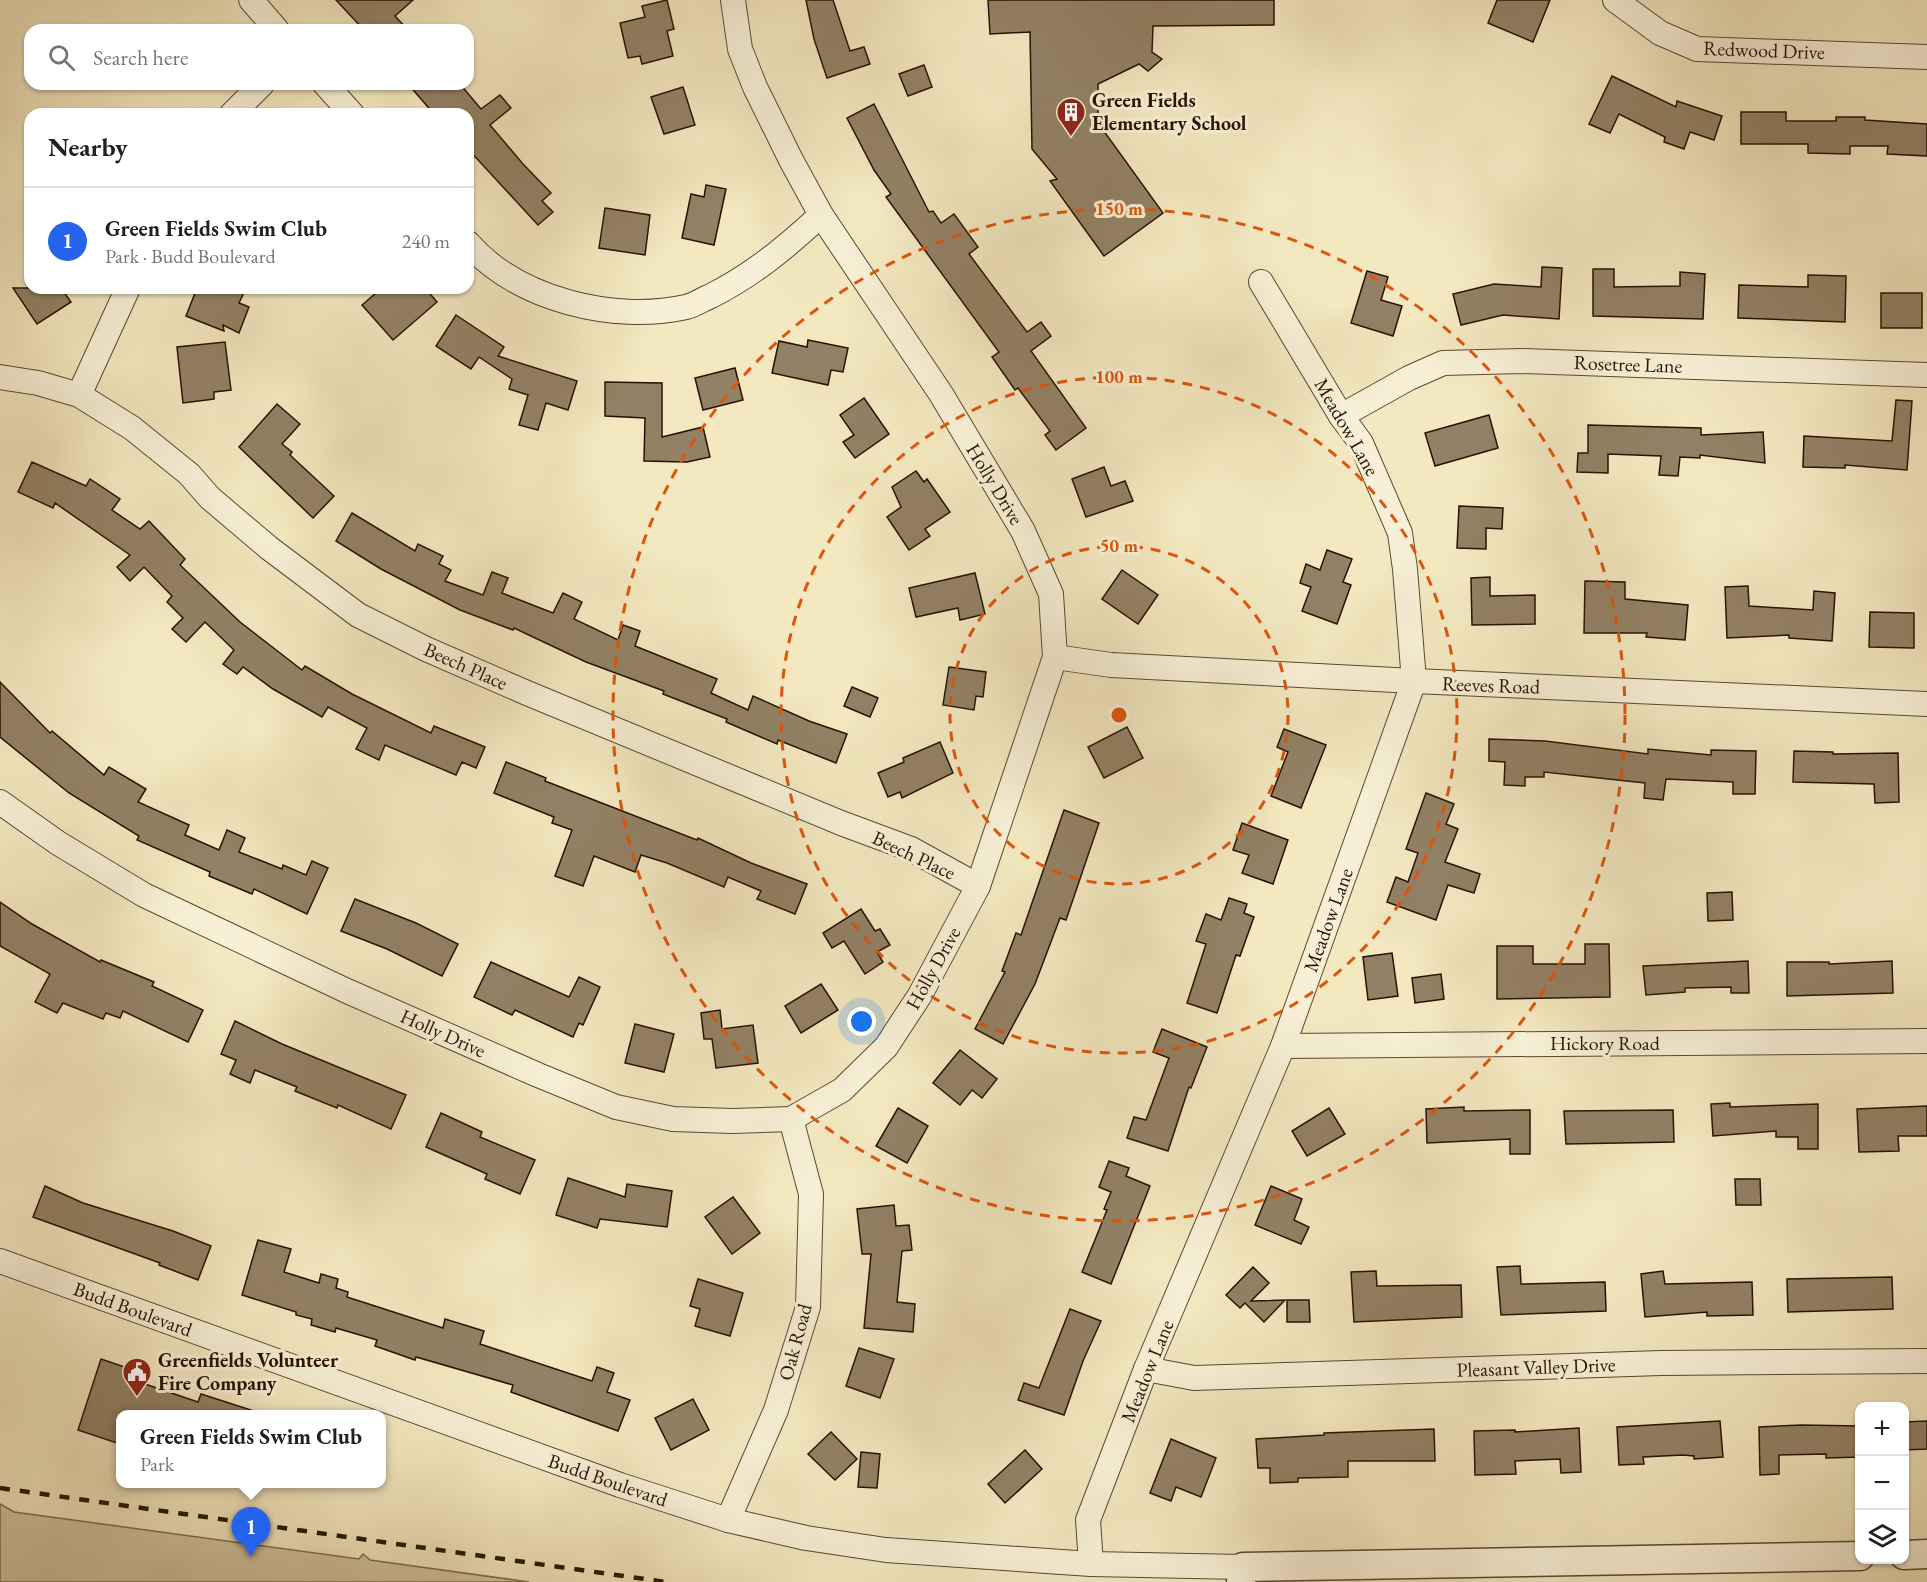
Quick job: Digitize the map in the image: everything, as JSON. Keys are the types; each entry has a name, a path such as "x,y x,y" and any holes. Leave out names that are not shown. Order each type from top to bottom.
{"street":[{"path":"251,0 273,24"},
{"name":"Holly Drive","path":"0,802 58,843 144,895 347,991 616,1107 673,1119 732,1121 791,1119 842,1090 886,1047 920,995 978,886 1035,708 1055,657 1051,594 1023,531 941,394 821,215 755,87 740,49 733,0"},
{"name":"Redwood Drive","path":"1615,0 1660,33 1696,50 1927,57"},
{"path":"238,108 256,90"},
{"path":"330,90 347,108"},
{"path":"474,250 480,257 528,286 581,308 624,312 688,307 744,280 785,248 821,215"},
{"name":"Meadow Lane","path":"1091,1564 1088,1520 1146,1369 1283,1046 1414,681 1406,569 1400,533 1361,443 1341,416 1261,282"},
{"path":"79,395 125,294"},
{"name":"Rosetree Lane","path":"1341,416 1409,378 1443,363 1521,361 1927,375"},
{"name":"Beech Place","path":"0,377 38,383 79,395 166,454 189,474 210,498 268,548 358,615 426,649 527,693 841,823 911,849 978,886"},
{"name":"Reeves Road","path":"1055,657 1111,665 1927,704"},
{"name":"Hickory Road","path":"1283,1046 1927,1041"},
{"name":"Oak Road","path":"728,1520 776,1410 808,1307 811,1194 791,1119"},
{"name":"Budd Boulevard","path":"0,1261 620,1485 728,1520 806,1538 886,1550 1242,1574"},
{"name":"Pleasant Valley Drive","path":"1146,1369 1194,1378 1662,1363 1927,1361"},
{"path":"1909,1555 1927,1554"},
{"path":"1242,1574 1855,1556"}],"shaded area":[{"path":"0,1504 14,1512 359,1559 363,1554 370,1560 529,1582 0,1582"}],"building":[{"path":"336,0 413,0 395,16 402,24 358,24"},
{"path":"667,0 674,29 667,31 673,56 642,64 640,56 628,58 620,23 645,17 642,6"},
{"path":"806,0 833,0 850,51 864,47 870,64 827,78 814,39"},
{"name":"Green Fields Elementary School","path":"988,0 1274,0 1274,25 1153,26 1152,52 1162,59 1148,71 1139,64 1098,84 1098,123 1163,213 1104,256 1050,181 1057,179 1032,149 1030,32 990,34"},
{"path":"1497,0 1550,0 1533,42 1488,23"},
{"path":"924,65 932,87 908,96 899,74"},
{"path":"1612,76 1676,107 1677,101 1722,116 1714,140 1690,132 1684,149 1664,142 1665,137 1619,114 1610,133 1589,124"},
{"path":"683,87 695,125 664,134 651,97"},
{"path":"413,90 465,90 481,109 500,95 511,108 490,125 551,193 542,201 553,212 538,225 474,156 474,108 429,108"},
{"path":"874,104 929,212 933,211 941,223 954,214 978,247 969,254 1027,332 1041,322 1051,336 1031,351 1086,428 1056,450 1045,435 1050,431 1018,388 1015,390 992,357 999,352 886,197 891,194 874,170 847,118"},
{"path":"1741,112 1786,112 1786,121 1836,121 1836,117 1865,117 1865,120 1927,124 1927,156 1887,154 1888,146 1850,146 1850,154 1808,153 1808,144 1741,144"},
{"path":"706,185 726,189 714,245 682,238 691,194 704,197"},
{"path":"605,208 650,215 645,255 599,248"},
{"path":"1542,267 1562,268 1559,319 1503,315 1461,325 1453,294 1494,284 1541,287"},
{"path":"1593,269 1614,269 1614,287 1680,286 1680,272 1705,274 1703,319 1593,316"},
{"path":"1367,271 1388,277 1381,300 1402,306 1393,336 1351,323"},
{"path":"1808,275 1846,276 1845,322 1738,318 1739,285 1808,287"},
{"path":"13,288 24,288 24,294 65,294 71,302 37,324"},
{"path":"1881,293 1922,293 1922,328 1881,328"},
{"path":"195,294 243,294 239,303 249,307 239,333 223,325 224,331 186,316"},
{"path":"375,294 430,294 437,302 393,340 362,305"},
{"path":"456,315 504,347 498,356 577,381 568,410 546,403 538,430 519,425 528,395 509,389 512,379 479,357 471,369 436,346"},
{"path":"808,340 848,348 843,372 831,370 828,385 772,373 779,341 807,347"},
{"path":"225,342 231,390 214,392 214,399 183,403 177,347"},
{"path":"735,368 743,400 703,410 695,378"},
{"path":"605,382 662,383 662,437 703,427 710,457 687,462 644,461 645,418 605,416"},
{"path":"864,398 889,434 855,458 843,442 854,435 840,415"},
{"path":"1896,400 1912,401 1907,470 1845,465 1845,468 1803,467 1804,436 1892,441"},
{"path":"277,404 300,424 282,444 292,452 290,455 334,496 313,518 239,447"},
{"path":"1489,415 1498,448 1435,466 1425,433"},
{"path":"1588,425 1701,428 1701,435 1763,432 1765,463 1700,455 1700,458 1680,457 1678,476 1659,475 1661,456 1608,454 1608,473 1577,472 1578,453 1588,453"},
{"path":"32,462 86,486 90,479 120,499 112,510 140,529 149,521 185,559 180,565 240,622 302,670 305,666 352,694 431,733 434,726 485,747 476,768 462,762 456,775 385,745 379,760 356,749 367,728 328,707 322,717 273,689 243,667 237,674 223,664 234,650 205,622 186,642 172,629 183,618 167,602 172,596 144,567 130,581 117,567 130,555 55,503 53,508 18,492"},
{"path":"1104,467 1111,486 1125,481 1133,501 1086,517 1072,479"},
{"path":"916,471 924,482 927,479 950,512 925,529 930,536 909,550 887,517 901,507 892,487"},
{"path":"1459,506 1503,508 1502,529 1486,528 1486,549 1457,548"},
{"path":"352,513 415,551 418,544 443,556 439,564 451,570 445,581 483,595 492,572 508,578 502,593 553,613 563,593 582,602 574,619 618,640 623,625 640,631 635,646 717,679 711,693 748,710 753,696 809,721 847,734 836,763 778,740 777,744 726,722 727,719 663,694 664,691 586,662 514,628 513,630 460,610 381,569 336,541"},
{"path":"1327,550 1352,559 1343,582 1351,585 1337,624 1302,611 1311,587 1300,583 1306,564 1320,570"},
{"path":"1122,570 1158,595 1138,624 1102,599"},
{"path":"975,573 985,614 960,620 958,608 916,617 909,588"},
{"path":"1490,577 1490,596 1535,595 1535,624 1472,625 1471,578"},
{"path":"1585,581 1625,582 1625,599 1688,605 1685,640 1646,637 1647,633 1584,633"},
{"path":"1748,586 1749,606 1813,610 1814,591 1835,593 1832,641 1789,638 1789,635 1727,638 1725,587"},
{"path":"1870,612 1914,613 1914,648 1869,647"},
{"path":"949,667 986,672 983,697 976,696 974,710 943,705"},
{"path":"0,682 50,733 52,731 104,775 109,767 146,789 138,802 189,825 185,835 219,850 227,830 245,838 239,852 282,869 283,865 306,875 312,861 328,868 307,914 254,889 252,894 209,876 210,872 137,840 139,836 69,793 0,737"},
{"path":"852,687 878,698 870,717 844,706"},
{"path":"1127,727 1143,758 1104,778 1088,747"},
{"path":"1284,729 1326,745 1301,808 1271,796 1288,752 1277,747"},
{"path":"1489,739 1545,741 1648,754 1648,749 1711,755 1711,750 1756,751 1755,794 1733,794 1733,782 1666,779 1663,800 1644,798 1645,783 1544,772 1544,777 1525,777 1525,786 1504,785 1505,762 1489,761"},
{"path":"940,742 953,773 902,798 900,792 888,797 878,773 904,762 903,758"},
{"path":"1794,751 1833,752 1833,754 1898,753 1899,802 1875,803 1874,784 1793,782"},
{"path":"506,762 546,778 545,781 697,840 698,838 751,863 807,884 795,914 757,899 761,891 728,877 724,887 667,863 641,855 635,872 594,856 583,886 555,876 572,830 552,823 554,817 494,793"},
{"path":"1426,793 1454,804 1446,824 1458,829 1445,862 1480,874 1474,893 1448,885 1436,920 1387,902 1396,877 1408,882 1418,853 1406,849"},
{"path":"1064,810 1099,823 1066,920 1060,918 1035,984 1003,1044 975,1029 1005,972 1002,971 1016,933 1021,935"},
{"path":"1242,823 1288,840 1273,884 1242,873 1249,855 1233,850"},
{"path":"1732,892 1733,920 1708,921 1707,893"},
{"path":"1229,898 1247,904 1244,913 1254,917 1240,956 1236,955 1217,1013 1187,1003 1206,944 1196,941 1206,914 1221,920"},
{"path":"355,899 416,923 458,944 442,976 387,949 341,931"},
{"path":"0,902 32,924 100,962 101,960 154,982 152,986 203,1010 188,1042 123,1011 120,1018 106,1013 103,1019 63,1003 57,1013 35,1002 50,974 0,946"},
{"path":"861,909 875,931 880,929 890,945 877,952 883,962 865,974 844,941 832,948 823,933"},
{"path":"1585,944 1609,944 1610,997 1497,999 1497,946 1533,946 1533,964 1585,964"},
{"path":"1392,953 1398,996 1368,1000 1363,957"},
{"path":"1748,961 1749,993 1731,993 1731,987 1685,988 1685,992 1646,995 1643,966"},
{"path":"1892,961 1893,993 1787,996 1787,962 1829,962 1829,964"},
{"path":"491,962 569,997 579,977 600,987 583,1025 579,1023 573,1037 515,1010 512,1015 474,997"},
{"path":"1441,974 1444,999 1415,1003 1412,978"},
{"path":"821,984 838,1010 801,1033 785,1006"},
{"path":"720,1010 722,1029 753,1025 758,1063 716,1068 712,1039 704,1039 701,1013"},
{"path":"235,1021 282,1044 406,1095 391,1129 338,1105 337,1108 295,1091 297,1087 255,1070 250,1083 230,1074 236,1060 221,1054"},
{"path":"635,1024 674,1034 664,1072 625,1063"},
{"path":"1162,1029 1207,1047 1191,1088 1189,1087 1168,1151 1127,1138 1134,1117 1146,1120 1169,1058 1153,1052"},
{"path":"960,1050 997,1079 982,1098 972,1090 960,1105 933,1083"},
{"path":"1730,1103 1730,1107 1818,1104 1818,1149 1798,1149 1798,1137 1776,1137 1776,1131 1713,1136 1711,1104"},
{"path":"1927,1106 1927,1136 1898,1136 1899,1151 1859,1152 1857,1109"},
{"path":"1464,1107 1464,1111 1530,1110 1530,1154 1510,1154 1510,1139 1427,1143 1426,1109"},
{"path":"898,1108 928,1126 907,1163 876,1146"},
{"path":"1329,1108 1345,1134 1307,1156 1292,1131"},
{"path":"1673,1110 1674,1142 1566,1144 1564,1111"},
{"path":"441,1113 482,1132 480,1137 535,1160 520,1194 485,1179 487,1174 426,1147"},
{"path":"1109,1161 1129,1168 1126,1176 1150,1186 1111,1284 1082,1272 1107,1210 1104,1209 1111,1192 1099,1187"},
{"path":"568,1178 625,1197 627,1184 672,1191 667,1227 600,1219 597,1228 556,1215"},
{"path":"1735,1179 1760,1179 1761,1205 1736,1205"},
{"path":"45,1186 83,1203 173,1231 211,1246 198,1280 159,1265 160,1263 33,1217"},
{"path":"1271,1186 1302,1199 1294,1220 1309,1227 1301,1244 1255,1225"},
{"path":"733,1197 760,1233 732,1254 705,1217"},
{"path":"894,1205 896,1226 909,1225 912,1250 902,1251 897,1302 915,1304 913,1332 864,1328 871,1254 862,1254 857,1209"},
{"path":"258,1240 291,1249 284,1272 319,1283 321,1274 338,1279 336,1288 348,1292 347,1297 443,1328 445,1319 484,1331 480,1344 592,1381 597,1367 614,1373 607,1392 630,1400 618,1431 511,1392 513,1385 416,1357 415,1360 375,1346 377,1340 336,1328 335,1332 311,1325 312,1319 296,1315 296,1312 242,1295"},
{"path":"1520,1266 1521,1284 1605,1282 1606,1311 1501,1315 1497,1267"},
{"path":"1253,1267 1269,1283 1251,1301 1285,1300 1264,1322 1245,1303 1240,1308 1226,1295"},
{"path":"1376,1271 1377,1286 1461,1285 1462,1317 1354,1322 1351,1272"},
{"path":"1663,1271 1665,1284 1752,1282 1753,1315 1707,1316 1707,1312 1645,1317 1641,1274"},
{"path":"1892,1277 1893,1309 1788,1312 1787,1279"},
{"path":"698,1279 743,1293 730,1336 695,1326 700,1309 690,1306"},
{"path":"1287,1300 1309,1300 1310,1322 1287,1322"},
{"path":"1070,1309 1101,1321 1083,1361 1064,1415 1018,1400 1024,1383 1039,1388"},
{"path":"859,1348 894,1359 880,1398 846,1386"},
{"name":"Greenfields Volunteer Fire Company","path":"101,1359 148,1375 145,1384 198,1402 201,1394 251,1410 116,1410 116,1443 78,1430"},
{"path":"693,1399 709,1430 671,1450 655,1418"},
{"path":"1720,1421 1723,1457 1694,1459 1694,1456 1683,1455 1643,1457 1644,1464 1619,1465 1617,1427"},
{"path":"1927,1421 1927,1449 1909,1450 1909,1422"},
{"path":"1855,1426 1855,1457 1826,1458 1826,1454 1779,1455 1779,1474 1760,1475 1759,1427"},
{"path":"1579,1428 1581,1472 1561,1473 1560,1459 1515,1461 1516,1474 1475,1475 1474,1431 1515,1430 1515,1432"},
{"path":"1434,1429 1435,1461 1348,1461 1348,1477 1298,1478 1298,1482 1270,1483 1270,1468 1258,1468 1256,1439 1324,1435 1324,1433"},
{"path":"831,1432 857,1459 835,1480 808,1454"},
{"path":"1171,1439 1216,1458 1201,1497 1176,1487 1171,1501 1150,1493"},
{"path":"1025,1450 1042,1469 1005,1503 988,1484"},
{"path":"861,1452 880,1454 877,1488 858,1487"}],"railway":[{"path":"0,1488 666,1582"}],"place":[{"name":"Green Fields Elementary School","path":"1071,138"},
{"name":"Greenfields Volunteer Fire Company","path":"137,1398"},
{"name":"Green Fields Swim Club","path":"251,1557"}]}
